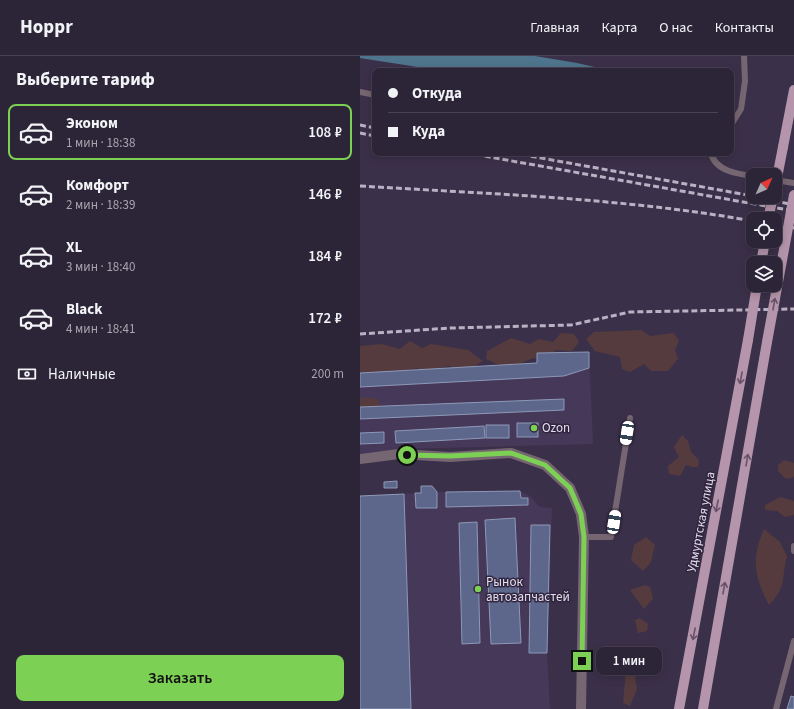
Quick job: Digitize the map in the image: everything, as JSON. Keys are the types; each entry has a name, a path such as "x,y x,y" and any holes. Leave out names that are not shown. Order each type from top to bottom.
{"main road":[{"path":"779,168 794,90"},
{"path":"703,709 794,195"},
{"name":"Удмуртская улица","path":"679,709 757,292"}],"street":[{"path":"360,459 399,454 450,456 511,453 545,465 570,488 581,514 584,537 580,709"}],"lane":[{"path":"734,120 741,109 745,81 744,56"},
{"path":"360,92 372,94"},
{"path":"712,156 725,170 746,174"},
{"path":"782,181 794,183"},
{"path":"584,537 611,537 630,418"},
{"path":"794,546 794,552"},
{"path":"776,709 794,641"}],"shaded area":[{"path":"641,330 650,336 674,333 679,341 675,350 678,359 668,371 651,371 644,364 630,372 622,369 620,357 595,351 586,339 594,332"},
{"path":"561,333 574,334 579,342 572,351 555,350 551,361 533,358 508,369 486,359 487,351 511,338 530,344 539,339 553,342"},
{"path":"410,341 422,348 431,344 468,350 483,361 465,372 449,366 424,372 417,368 388,375 360,373 360,346 382,344 400,349"},
{"path":"589,352 593,444 402,449 360,454 360,373 536,363 537,353"},
{"path":"360,398 375,398 381,403 377,408 360,410"},
{"path":"682,435 688,441 691,452 699,460 698,467 686,465 680,476 669,474 668,466 679,457 674,447"},
{"path":"784,460 794,463 794,477 786,479 778,471 778,465"},
{"name":"Рынок автозапчастей","path":"421,486 432,486 437,492 520,491 530,496 540,507 552,508 547,653 550,709 360,709 360,496 421,493"},
{"path":"780,497 794,501 794,515 785,517 777,511 765,510 765,505"},
{"path":"764,529 780,542 787,556 781,588 775,599 769,605 760,585 756,567 757,549"},
{"path":"646,537 655,545 651,562 643,571 631,560 634,545"},
{"path":"645,585 650,587 653,599 644,609 630,590"},
{"path":"640,618 648,624 647,631 638,633 635,620"},
{"path":"638,666 640,669 635,678 637,689 630,706 623,703 626,670"}],"water":[{"path":"360,56 535,56 599,68 424,68 360,58"}],"building":[{"path":"589,352 589,368 564,376 360,387 360,373 537,363 537,353"},
{"path":"564,399 564,410 360,419 360,407"},
{"path":"517,423 538,423 538,437 517,437"},
{"path":"486,425 509,425 509,438 486,438"},
{"path":"484,426 485,438 396,443 395,431"},
{"path":"384,432 384,443 360,444 360,433"},
{"path":"397,481 397,488 384,488 384,482"},
{"path":"421,486 432,486 437,492 437,508 416,508 415,493 421,493"},
{"path":"520,491 521,498 528,498 528,505 446,507 446,492"},
{"path":"404,494 411,709 360,709 360,496"},
{"path":"515,518 521,643 491,644 485,520"},
{"path":"477,522 480,643 462,644 459,523"},
{"path":"531,525 550,525 547,653 529,653"},
{"path":"791,696 794,697 794,709 787,709"}],"railway":[{"path":"360,125 372,127"},
{"path":"360,133 372,135"},
{"path":"484,156 794,211"},
{"path":"530,156 746,195"},
{"path":"360,186 606,202 704,213 746,220"},
{"path":"782,202 794,205"},
{"path":"782,226 794,228"},
{"path":"360,334 451,328 571,325 630,312 794,309"}],"place":[{"name":"Ozon","path":"534,428"},
{"name":"Рынок автозапчастей","path":"478,589"}],"route":[{"path":"407,455 450,456 511,453 545,465 570,488 581,514 584,537 582,661"}]}
